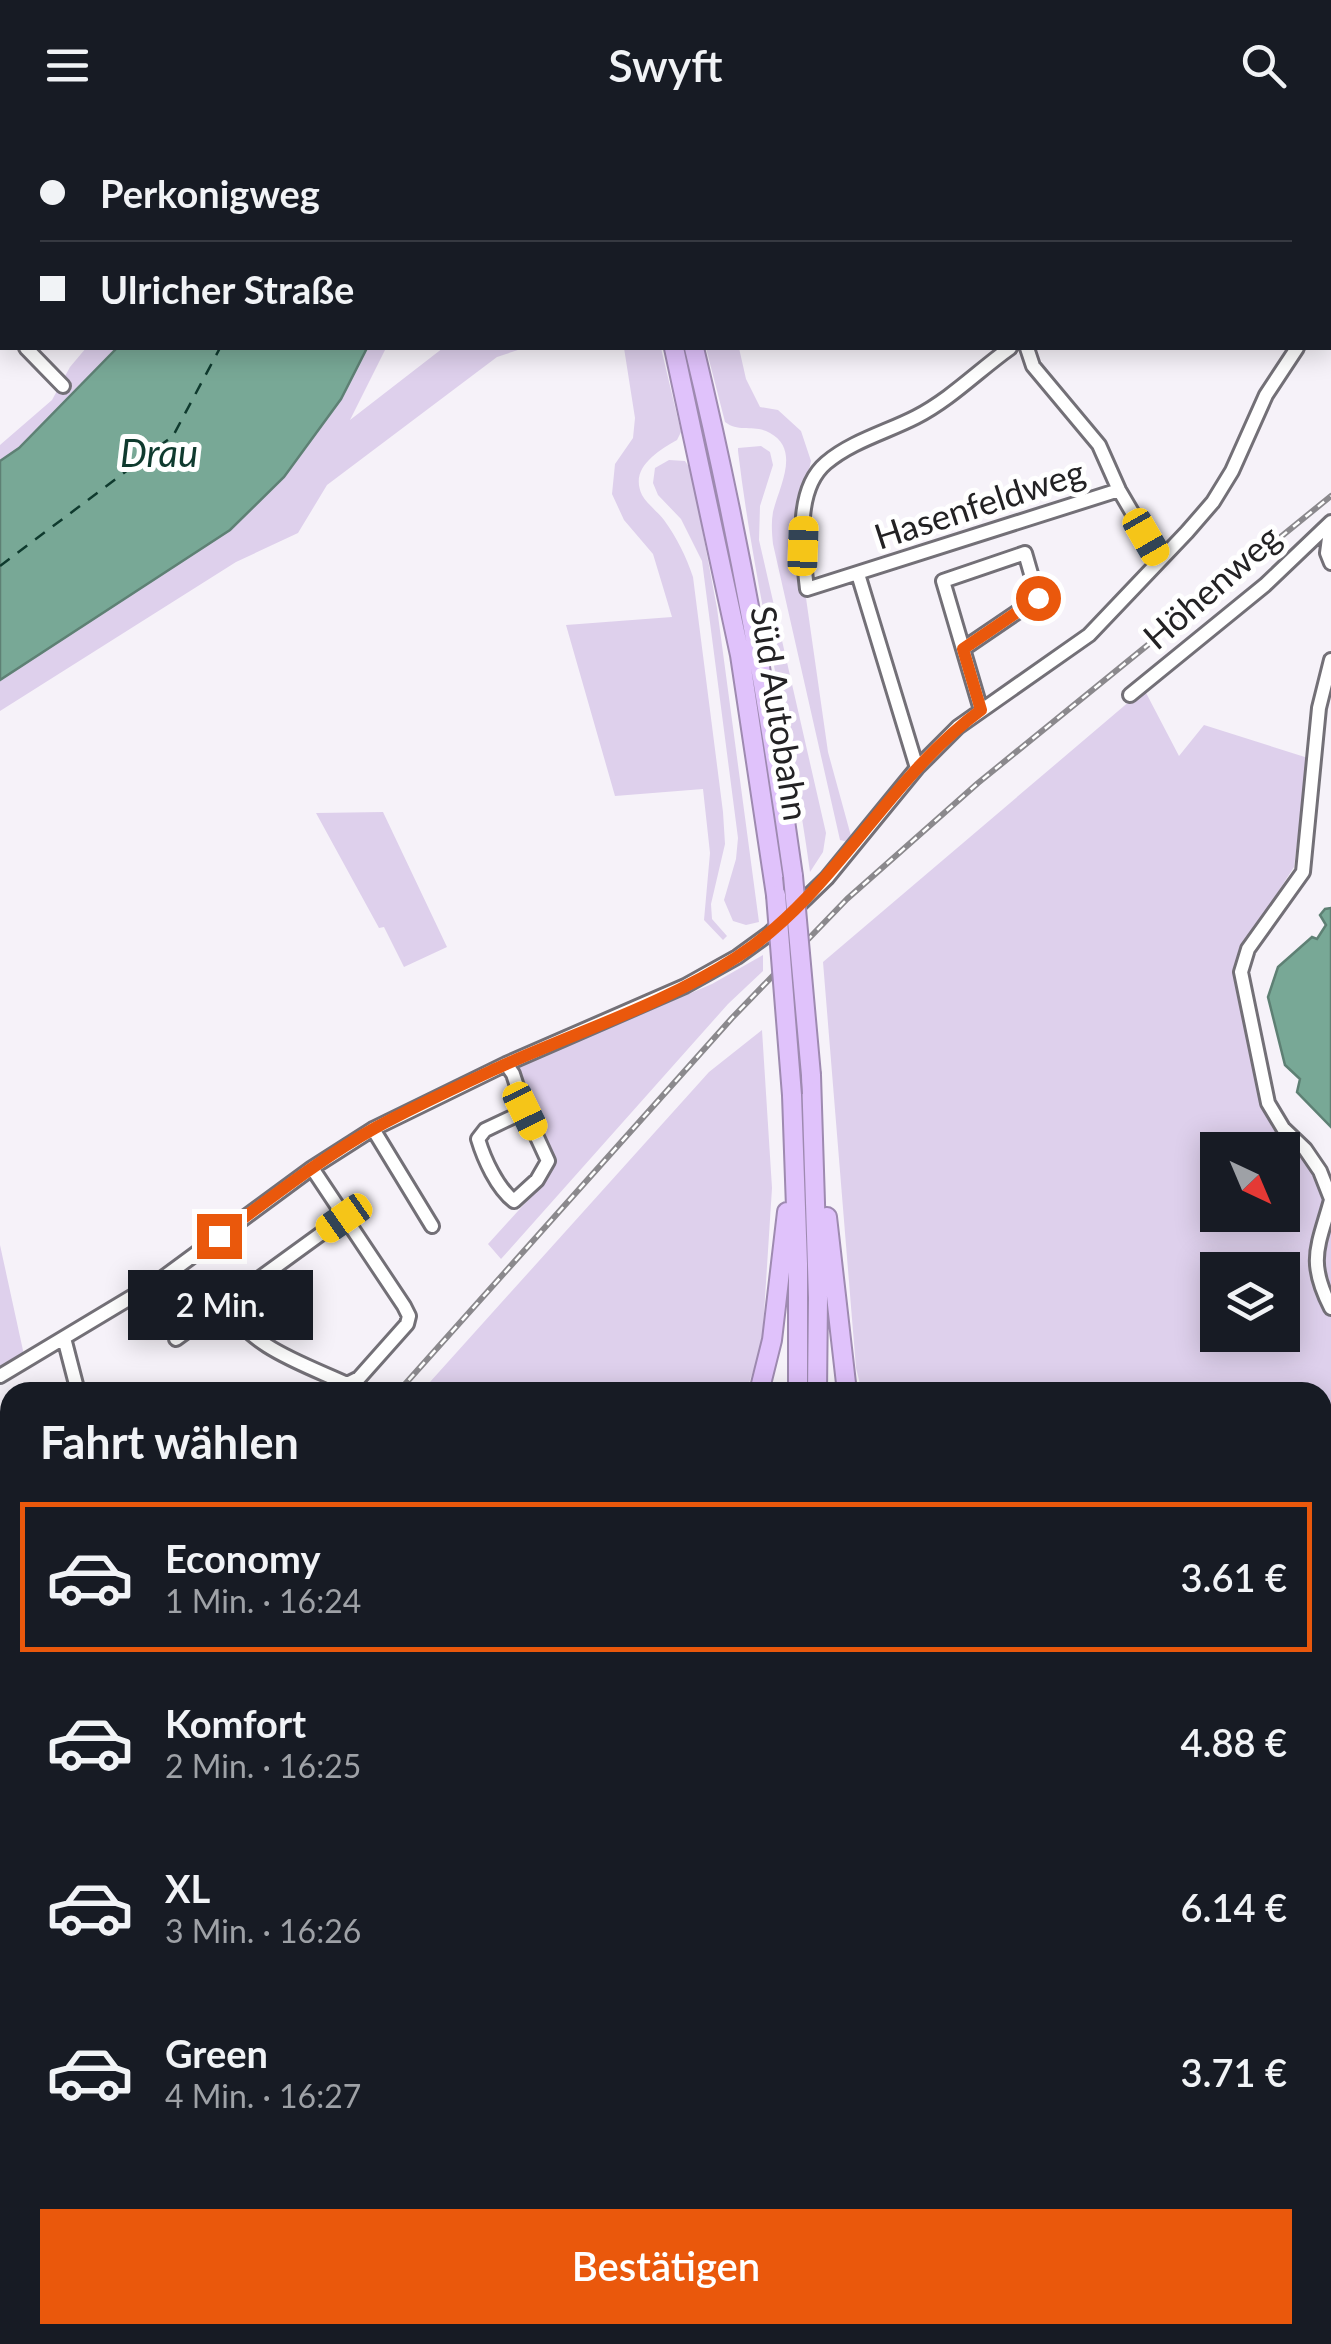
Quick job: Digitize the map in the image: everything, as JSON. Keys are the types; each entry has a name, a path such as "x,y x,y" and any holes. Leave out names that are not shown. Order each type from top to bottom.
{"highway":[{"name":"Süd Autobahn","path":"674,350 734,618 776,895 796,1178 798,1382"},
{"name":"Süd Autobahn","path":"694,350 745,578 773,736 792,876 811,1075 817,1382"},
{"path":"815,1164 825,1194 847,1382"},
{"path":"762,1382 772,1340 786,1216 796,1178"}],"street":[{"path":"28,350 63,386"},
{"name":"Hasenfeldweg","path":"1007,350 920,415 822,466 806,502 803,546 807,589 1119,490"},
{"path":"1029,350 1033,366 1099,446 1119,490 1160,560"},
{"path":"0,1376 160,1280 312,1168 373,1130 506,1064 657,1000 737,957 799,907 917,768 958,726 1089,635 1160,560 1213,502 1250,436 1266,395 1296,350"},
{"path":"1331,523 1326,553 1331,563"},
{"name":"Höhenweg","path":"1130,695 1265,585 1331,523"},
{"path":"963,649 1038,598 1025,554 943,581 963,649 981,710"},
{"name":"Hasenfeldweg","path":"858,574 917,768"},
{"path":"1331,660 1320,708 1302,872 1248,949 1241,972 1268,1103 1283,1128 1320,1171 1331,1200 1314,1254 1316,1273 1331,1308"},
{"path":"506,1064 514,1074 525,1111 548,1161 514,1202 478,1139 485,1130 525,1111"},
{"path":"373,1130 432,1226"},
{"path":"312,1168 410,1316 354,1382"},
{"path":"176,1339 344,1218"},
{"path":"225,1302 241,1326 263,1343 341,1382"},
{"path":"64,1338 75,1382"}],"shaded area":[{"path":"84,350 115,350 19,448 0,461 0,445 52,400"},
{"path":"366,350 385,350 350,420 440,350 518,350 497,357 327,485 298,533 236,562 0,711 0,680 230,529 284,477 341,399"},
{"path":"624,350 661,350 681,432 677,440 642,469 639,485 644,498 673,534 693,577 723,812 725,844 711,904 712,919 727,936 723,940 704,920 710,853 703,789 615,796 566,625 672,617 653,554 624,520 612,494 615,464 633,438 635,418"},
{"path":"707,350 739,350 746,379 760,407 778,410 801,431 811,461 796,528 828,752 851,836 848,842 840,840 773,544 772,516 785,470 784,449 779,440 764,430 725,422"},
{"path":"761,446 770,452 773,465 760,506 759,540 826,833 823,852 810,872 738,451"},
{"path":"669,460 685,461 691,470 717,608 759,922 746,925 733,921 724,900 738,838 702,561 681,519 658,495 653,483 655,468"},
{"path":"1144,689 1179,756 1204,725 1308,758 1294,867 1238,954 1236,982 1254,1072 1297,1132 1200,1132 1200,1232 1300,1232 1300,1137 1331,1180 1331,1382 860,1382 823,962"},
{"path":"383,812 447,947 404,967 316,813"},
{"path":"763,955 763,971 728,1004 501,1259 488,1244 548,1178 524,1116 532,1107 518,1067 712,984"},
{"path":"762,1030 772,1188 762,1345 749,1382 430,1382 709,1072"},
{"path":"0,1245 24,1355 0,1368"}],"water":[{"name":"Drau","path":"115,350 366,350 341,399 284,477 230,530 0,680 0,461 19,448"},
{"path":"1331,908 1331,1127 1297,1092 1300,1079 1285,1065 1268,997 1278,967 1312,937 1317,939 1326,925 1320,915"}],"ferry route":[{"path":"0,566 173,436 219,350"}],"railway":[{"path":"407,1382 732,1018 847,899 978,783 1331,496"}],"route":[{"path":"219,1236 312,1168 373,1130 506,1064 685,986 770,933 826,878 917,768 958,726 981,710 963,649 1038,598"}]}
